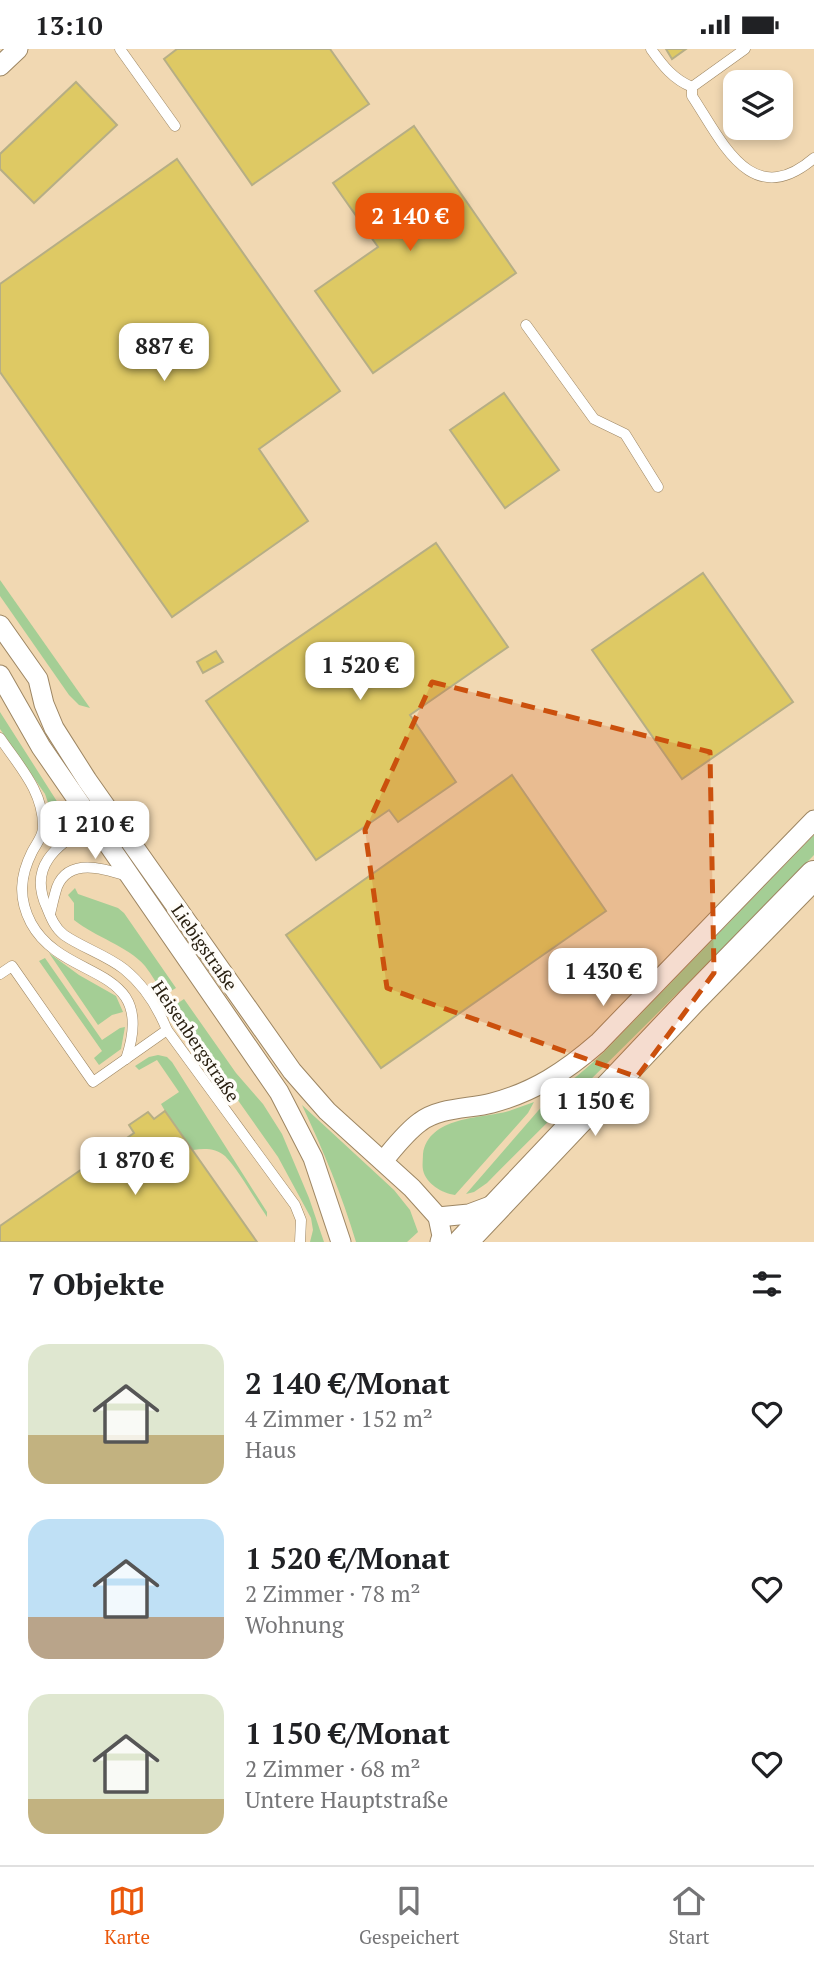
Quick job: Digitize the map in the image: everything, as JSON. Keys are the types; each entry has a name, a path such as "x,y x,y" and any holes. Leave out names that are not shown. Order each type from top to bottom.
{"main road":[{"path":"463,1242 814,875"}],"street":[{"path":"0,67 18,49"},
{"name":"Liebigstraße","path":"0,625 38,679 54,728 292,1071 327,1111 383,1161 438,1217"},
{"name":"Liebigstraße","path":"0,674 41,747 285,1101 313,1158 341,1242"},
{"path":"383,1161 419,1122 431,1116 490,1104 518,1095 544,1084 572,1065 598,1042 814,820"},
{"path":"440,1242 442,1236 438,1217 469,1214 503,1199"}],"lane":[{"path":"120,49 175,127"},
{"path":"651,49 678,81 692,87"},
{"path":"692,87 745,49"},
{"path":"692,87 692,96 738,164 755,176 780,176 802,168 814,158"},
{"path":"526,325 594,419 625,434 658,487"},
{"path":"0,738 32,784 39,799 43,833 26,864 21,881 31,923 43,938 62,954 109,982 125,995 132,1006 134,1020 133,1039 126,1059"},
{"path":"50,915 39,883 51,853 109,810"},
{"path":"50,915 58,885 67,874 84,866 101,867 130,877"},
{"name":"Heisenbergstraße","path":"50,915 61,933 100,953 126,971 159,1010 167,1030 295,1205 301,1220 300,1242"},
{"path":"0,974 12,966 93,1082 167,1030"}],"highlighted area":[{"path":"432,682 710,752 714,973 637,1077 387,988 365,830"}],"green space":[{"path":"0,580 90,708 79,705 69,695 0,596"},
{"path":"0,712 58,803 60,815 54,820 45,794 0,729"},
{"path":"814,835 814,855 487,1183 466,1194 544,1104 547,1094 570,1081 604,1052"},
{"path":"75,888 78,894 118,908 124,913 176,988 164,995 148,969 138,959 74,920 74,903 68,895"},
{"path":"49,953 79,975 116,996 123,1012 112,1015 98,1025"},
{"path":"45,958 102,1040 125,1027 121,1049 99,1065 94,1058 102,1051 39,961"},
{"path":"184,999 236,1073 263,1104 282,1134 324,1242 310,1242 313,1230 311,1218 278,1157 172,1007"},
{"path":"158,1055 167,1057 172,1062 267,1212 267,1217 225,1156 210,1149 193,1150 165,1111 161,1104 179,1092 157,1060 139,1070 135,1066"},
{"path":"534,1102 528,1113 455,1195 440,1190 427,1180 423,1170 423,1154 427,1142 435,1132 457,1121 509,1111"},
{"path":"302,1105 394,1190 410,1210 418,1232 407,1242 356,1242 332,1173"}],"building":[{"path":"177,49 330,49 369,104 252,185 164,59"},
{"path":"666,49 686,49 672,59"},
{"path":"76,82 117,125 34,203 0,169 0,154"},
{"path":"414,126 516,273 373,373 315,291 378,247 333,183"},
{"path":"177,159 340,391 259,449 308,521 172,617 0,372 0,284"},
{"path":"504,393 559,470 505,508 450,430"},
{"path":"436,543 508,647 410,715 456,782 398,822 389,810 316,860 206,701"},
{"path":"703,573 793,702 682,779 592,650"},
{"path":"216,651 223,662 203,673 197,662"},
{"path":"512,775 606,911 381,1068 286,935"},
{"path":"165,1111 257,1242 0,1242 0,1226 134,1133 129,1125 148,1112 154,1119"}]}
